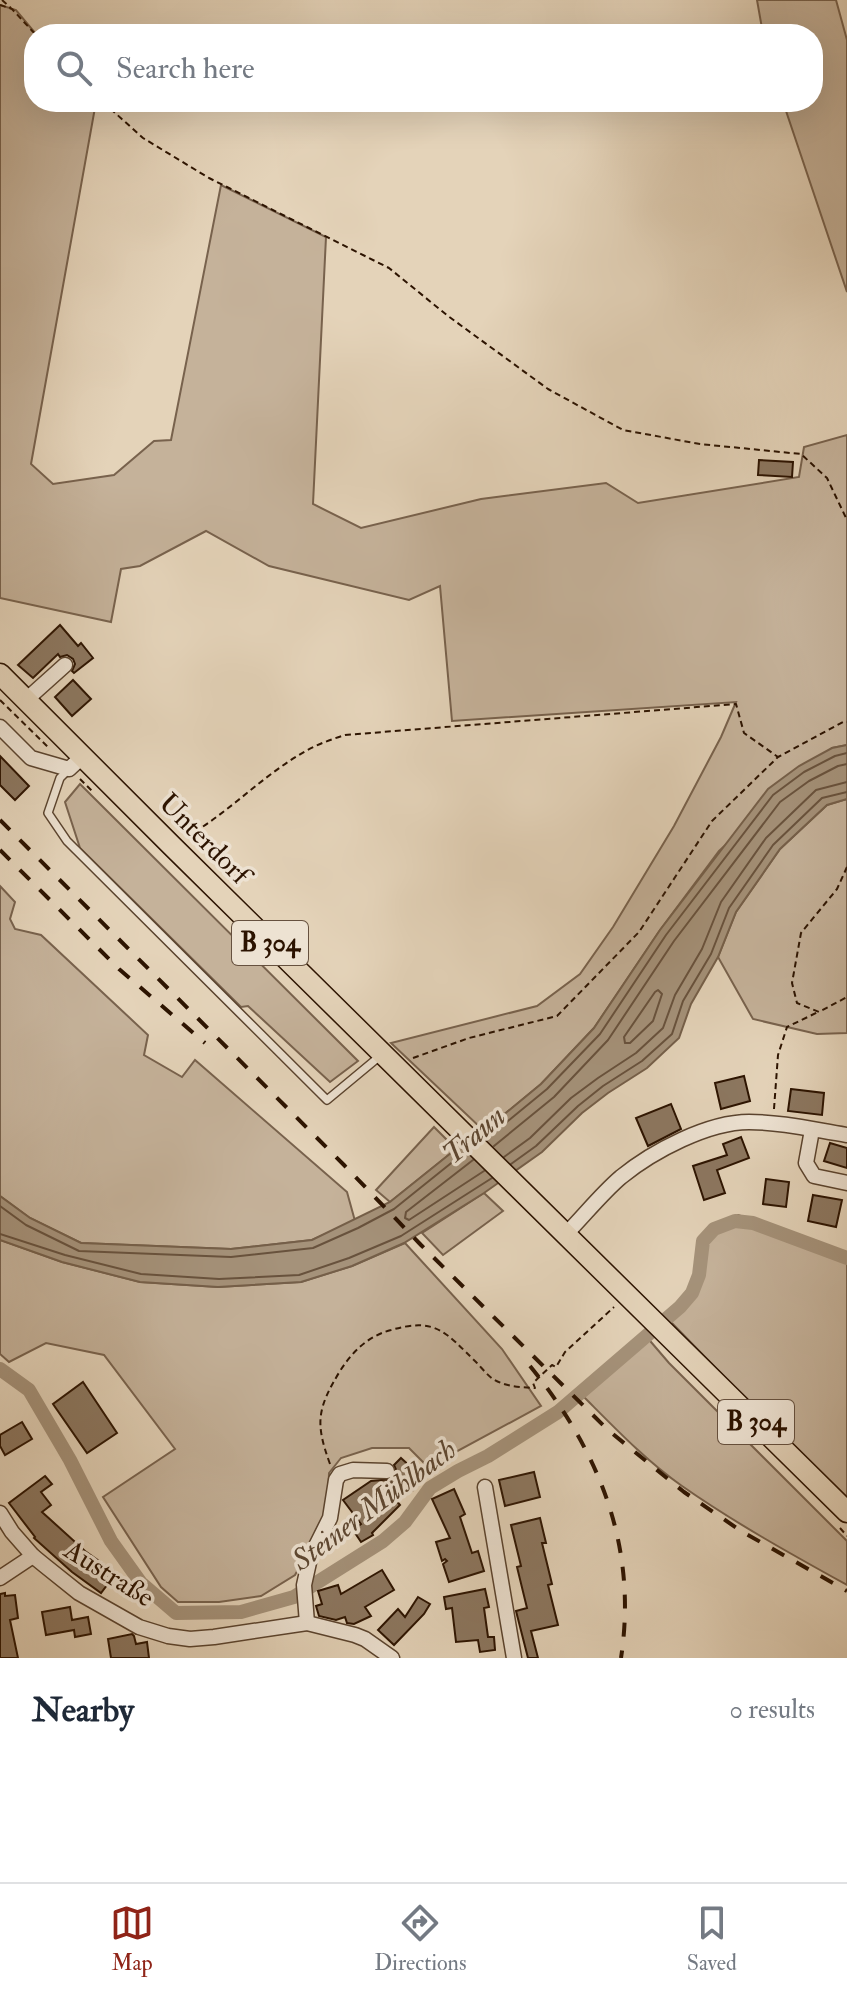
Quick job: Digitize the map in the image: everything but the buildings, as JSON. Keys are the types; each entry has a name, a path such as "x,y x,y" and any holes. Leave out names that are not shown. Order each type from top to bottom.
{"main road":[{"name":"Unterdorf","path":"0,674 26,700 76,763 172,846 565,1235"},
{"name":"B 304","path":"565,1235 847,1512"}],"street":[{"path":"26,700 65,665"},
{"name":"Unterdorf","path":"0,727 31,758 76,763"},
{"path":"565,1235 620,1177 651,1156 713,1127 747,1122 773,1123 847,1135"},
{"path":"812,1130 806,1163 814,1176 847,1183"},
{"path":"307,1623 304,1585 310,1558 330,1518 336,1480 340,1474 353,1470 387,1471"},
{"path":"485,1487 514,1658"},
{"name":"Austraße","path":"0,1513 33,1556 79,1593 139,1627 190,1639 307,1623 365,1639 392,1658"},
{"path":"0,1578 33,1556"}],"lane":[{"path":"76,763 60,778 48,813 67,841 327,1100 388,1059"}],"path":[{"path":"2,0 26,24"},
{"path":"0,5 12,9"},
{"path":"114,112 143,138 209,178 389,268 448,316 548,389 623,430 700,444 801,454 827,478 847,520"},
{"path":"172,846 211,823 284,764 319,744 345,735 736,704 744,733 778,757"},
{"path":"388,1059 557,1016 639,932 712,821 778,757 847,722"},
{"path":"819,1012 797,1003 792,983 801,933 837,889 847,867"},
{"path":"773,1123 778,1055 787,1027 847,997"},
{"path":"336,1480 321,1439 321,1413 347,1359 366,1341 384,1332 424,1324 452,1338 493,1379 513,1387 535,1388 533,1383 552,1365 556,1367 565,1352 615,1306"}],"shaded area":[{"path":"757,0 836,0 847,40 847,292 786,112 823,112 823,24 761,24"},
{"path":"0,5 16,10 28,24 24,24 24,112 94,112 31,464 53,484 114,475 154,441 171,440 221,185 326,237 313,504 361,528 481,499 606,483 638,503 799,477 804,447 847,435 847,745 832,748 719,851 660,930 594,1028 541,1084 484,1131 391,1043 537,1006 580,974 613,927 674,826 736,702 452,721 440,586 409,600 269,566 206,531 140,566 121,569 111,622 0,598"},
{"path":"80,784 358,1061 330,1082 248,1006 241,1007 80,848 65,802"},
{"path":"847,799 847,1033 817,1034 753,1019 718,957 736,912 780,849 827,805"},
{"path":"0,886 15,902 10,919 15,929 41,935 148,1035 144,1055 182,1077 195,1060 347,1192 355,1221 312,1240 231,1249 81,1243 30,1218 0,1196"},
{"path":"434,1127 456,1149 390,1202 376,1190"},
{"path":"484,1193 503,1211 443,1255 422,1233"},
{"path":"738,1215 847,1255 847,1499 665,1316 694,1281 698,1246 707,1229"},
{"path":"0,1240 62,1262 140,1282 218,1287 301,1282 352,1266 405,1243 502,1349 541,1406 428,1467 409,1448 372,1448 341,1458 329,1473 328,1503 321,1528 295,1575 261,1596 219,1602 178,1602 161,1587 103,1497 175,1449 104,1355 46,1343 9,1362 0,1354"},
{"path":"645,1335 669,1363 847,1541 847,1585 784,1550 668,1476 581,1394"}],"water":[{"path":"847,745 847,799 827,805 780,849 736,912 718,957 691,1004 679,1038 647,1068 582,1113 542,1152 404,1243 352,1266 301,1282 218,1287 140,1282 62,1262 0,1240 0,1196 30,1218 81,1243 231,1249 312,1240 390,1202 541,1084 594,1028 660,930 768,789 799,766 832,748"}],"waterway":[{"name":"Steiner Mühlbach","path":"0,1369 29,1390 70,1460 111,1541 141,1583 176,1613 241,1612 294,1597 383,1541 405,1522 430,1488 558,1412 680,1307 692,1293 699,1275 703,1241 714,1229 735,1221 753,1223 847,1258"}],"railway":[{"path":"0,820 608,1430 684,1492 741,1531 847,1591"},
{"path":"0,850 119,969 205,1043"},
{"path":"530,1366 576,1432 608,1502 624,1577 625,1617 621,1658"}],"water label":[{"name":"Traun","path":"474,1135"}]}
